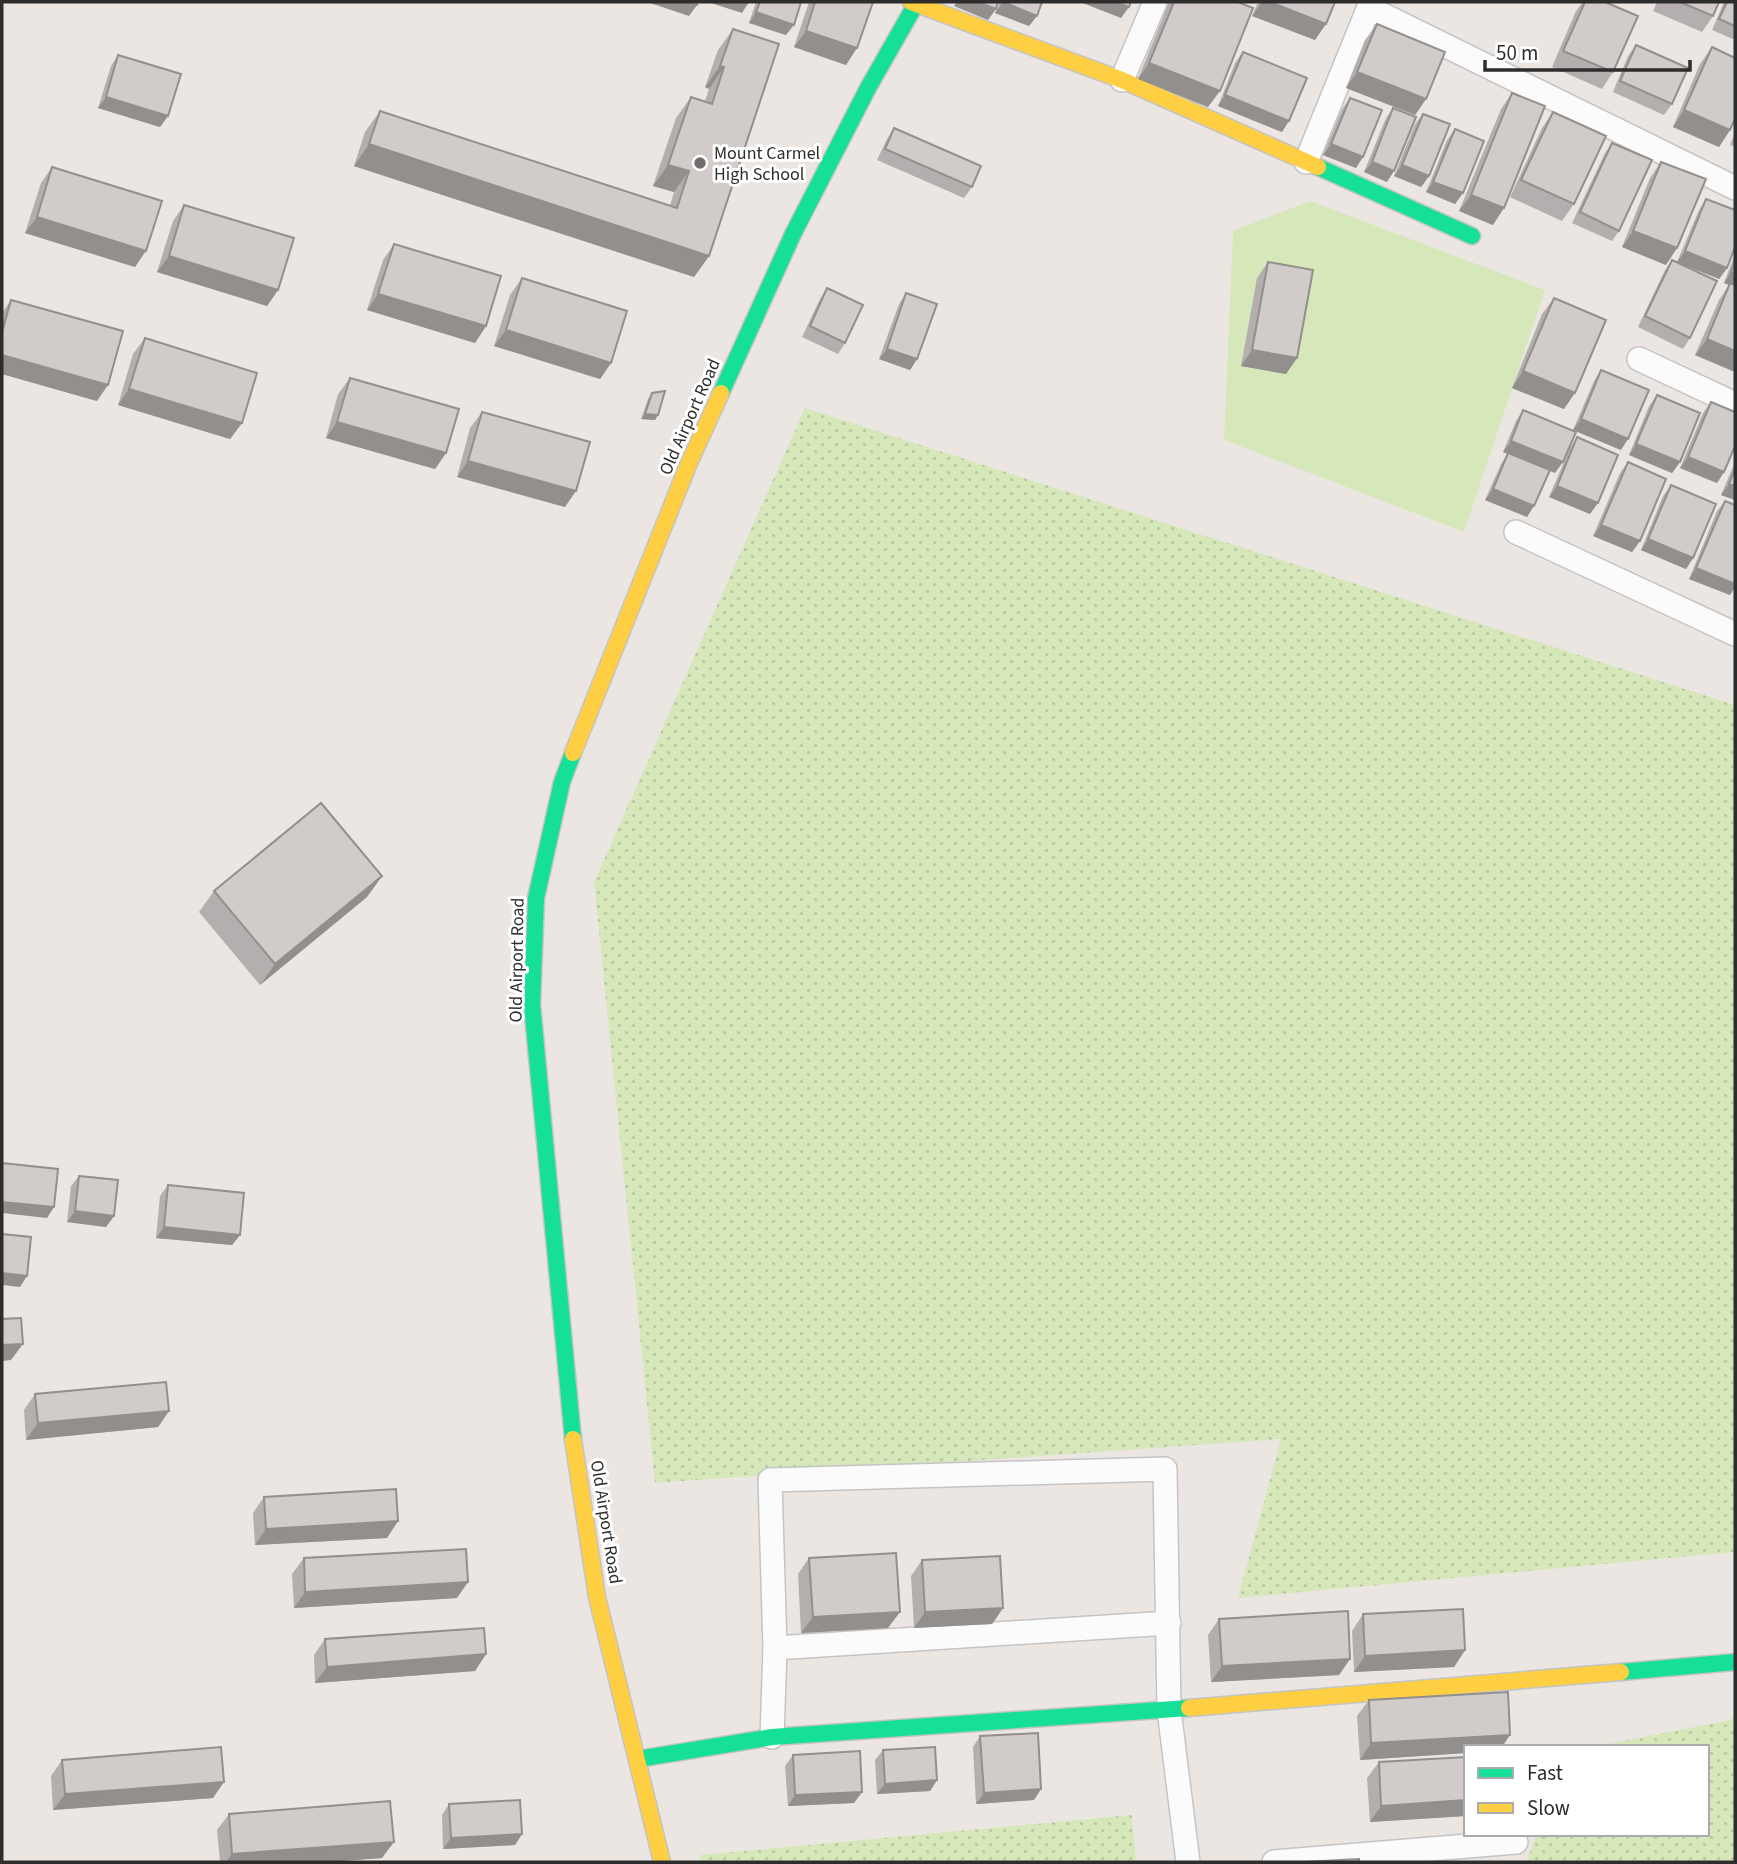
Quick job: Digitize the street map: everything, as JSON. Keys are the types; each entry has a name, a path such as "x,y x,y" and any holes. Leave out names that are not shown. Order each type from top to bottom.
{"main road":[{"path":"914,2 1122,80 1472,236"},
{"name":"Old Airport Road","path":"662,1862 597,1597 570,1418 532,1004 536,898 562,782 689,463 793,234 914,2"},
{"path":"638,1759 772,1737 1169,1710 1735,1662"}],"street":[{"path":"1122,80 1155,2"},
{"path":"1306,162 1370,5 1735,188"},
{"path":"1639,359 1735,404"},
{"path":"1516,532 1735,634"},
{"path":"772,1737 775,1648 770,1480 1165,1469 1169,1710 1188,1862"},
{"path":"775,1648 1169,1623"},
{"path":"1274,1862 1516,1842"}],"green space":[{"path":"1310,201 1545,290 1464,532 1224,440 1233,231"},
{"path":"805,408 1735,705 1735,1552 1238,1598 1281,1439 655,1483 594,882"},
{"path":"1735,1719 1735,1862 1526,1862 1536,1836 1709,1836 1709,1745 1603,1745"},
{"path":"1132,1815 1136,1862 701,1862 700,1855"}],"building":[{"path":"760,2 801,2 794,25 756,12"},
{"path":"815,2 873,2 857,48 806,31"},
{"path":"978,2 998,2 996,9"},
{"path":"1003,2 1042,2 1037,16"},
{"path":"1115,2 1131,2 1129,7"},
{"path":"1174,2 1238,2 1253,8 1220,91 1149,63"},
{"path":"1270,2 1335,2 1326,24"},
{"path":"1585,2 1605,2 1638,16 1613,72 1563,51"},
{"path":"1680,2 1719,2 1713,16"},
{"path":"1727,2 1735,2 1735,26 1719,19"},
{"path":"1377,24 1445,52 1426,99 1357,72"},
{"path":"733,29 779,44 709,256 369,144 380,111 677,208 689,171 668,165 691,97 712,104 724,67 720,66"},
{"path":"1636,45 1688,68 1672,104 1620,81"},
{"path":"1712,47 1735,58 1735,119 1730,130 1684,110"},
{"path":"1243,52 1307,78 1289,121 1225,95"},
{"path":"118,55 181,74 168,116 106,97"},
{"path":"1512,93 1545,106 1504,208 1471,195"},
{"path":"1350,98 1382,110 1363,157 1331,144"},
{"path":"1393,108 1416,117 1394,171 1372,162"},
{"path":"1553,112 1606,136 1574,204 1521,180"},
{"path":"1423,114 1450,124 1429,176 1402,165"},
{"path":"894,128 981,166 972,187 885,149"},
{"path":"1455,129 1484,141 1463,193 1433,182"},
{"path":"1612,143 1652,160 1619,231 1580,212"},
{"path":"1661,162 1706,179 1677,248 1633,231"},
{"path":"52,167 162,201 146,251 37,217"},
{"path":"1706,199 1735,210 1735,247 1727,268 1685,251"},
{"path":"184,205 294,238 278,290 169,256"},
{"path":"394,244 501,276 486,326 378,294"},
{"path":"1672,260 1717,281 1690,338 1645,316"},
{"path":"1268,262 1313,270 1297,358 1252,350"},
{"path":"522,278 627,311 611,363 506,330"},
{"path":"1730,283 1735,285 1735,351 1707,339"},
{"path":"827,288 863,305 845,343 810,326"},
{"path":"906,293 937,304 917,359 887,349"},
{"path":"1554,298 1606,320 1575,393 1523,371"},
{"path":"11,300 123,331 108,385 2,355 2,332"},
{"path":"145,338 257,373 242,423 129,389"},
{"path":"1601,370 1649,390 1628,439 1581,419"},
{"path":"350,378 459,409 446,453 337,422"},
{"path":"665,391 658,415 645,414 652,393"},
{"path":"1657,395 1700,413 1680,462 1636,444"},
{"path":"1711,402 1735,412 1735,446 1724,472 1688,457"},
{"path":"1523,410 1576,432 1563,462 1511,441"},
{"path":"482,412 590,442 576,491 468,461"},
{"path":"1577,437 1618,455 1598,503 1557,486"},
{"path":"1508,453 1550,470 1534,506 1493,489"},
{"path":"1628,462 1666,479 1640,541 1601,525"},
{"path":"1735,469 1735,486 1729,484"},
{"path":"1671,485 1716,504 1693,558 1648,539"},
{"path":"1725,501 1735,505 1735,584 1696,568"},
{"path":"321,803 382,876 275,964 214,891"},
{"path":"2,1163 58,1169 54,1207 2,1202"},
{"path":"79,1176 118,1180 114,1216 75,1211"},
{"path":"168,1185 244,1193 240,1235 164,1227"},
{"path":"2,1234 31,1237 27,1276 2,1273"},
{"path":"21,1318 23,1344 2,1345 2,1319"},
{"path":"166,1382 169,1411 38,1423 35,1394"},
{"path":"396,1489 398,1521 266,1529 264,1497"},
{"path":"466,1549 468,1582 305,1592 304,1558"},
{"path":"896,1553 900,1612 813,1617 809,1558"},
{"path":"1000,1556 1003,1608 925,1612 922,1560"},
{"path":"1463,1609 1465,1650 1365,1656 1363,1614"},
{"path":"1348,1611 1350,1659 1222,1666 1219,1619"},
{"path":"484,1628 486,1654 327,1667 325,1639"},
{"path":"1508,1692 1510,1735 1371,1743 1369,1700"},
{"path":"1038,1733 1041,1789 984,1793 980,1736"},
{"path":"221,1747 224,1782 65,1794 62,1760"},
{"path":"935,1747 937,1780 885,1784 883,1750"},
{"path":"860,1751 862,1792 795,1795 793,1755"},
{"path":"1464,1757 1464,1800 1381,1806 1379,1762"},
{"path":"520,1800 522,1834 451,1838 449,1804"},
{"path":"390,1801 394,1842 232,1854 229,1814"},
{"path":"1359,1859 1359,1862 1303,1862"}],"traffic: fast":[{"path":"721,393 793,234 868,88 917,2"},
{"path":"1318,167 1472,236"},
{"path":"573,753 562,782 536,898 532,1004 573,1439"},
{"path":"1621,1672 1735,1662"},
{"path":"638,1759 772,1737 1189,1708"}],"traffic: slow":[{"path":"911,2 1122,80 1318,167"},
{"path":"573,753 689,463 721,393"},
{"path":"573,1439 597,1597 662,1862"},
{"path":"1189,1708 1621,1672"}],"place":[{"name":"Mount Carmel High School","path":"700,163"}]}
